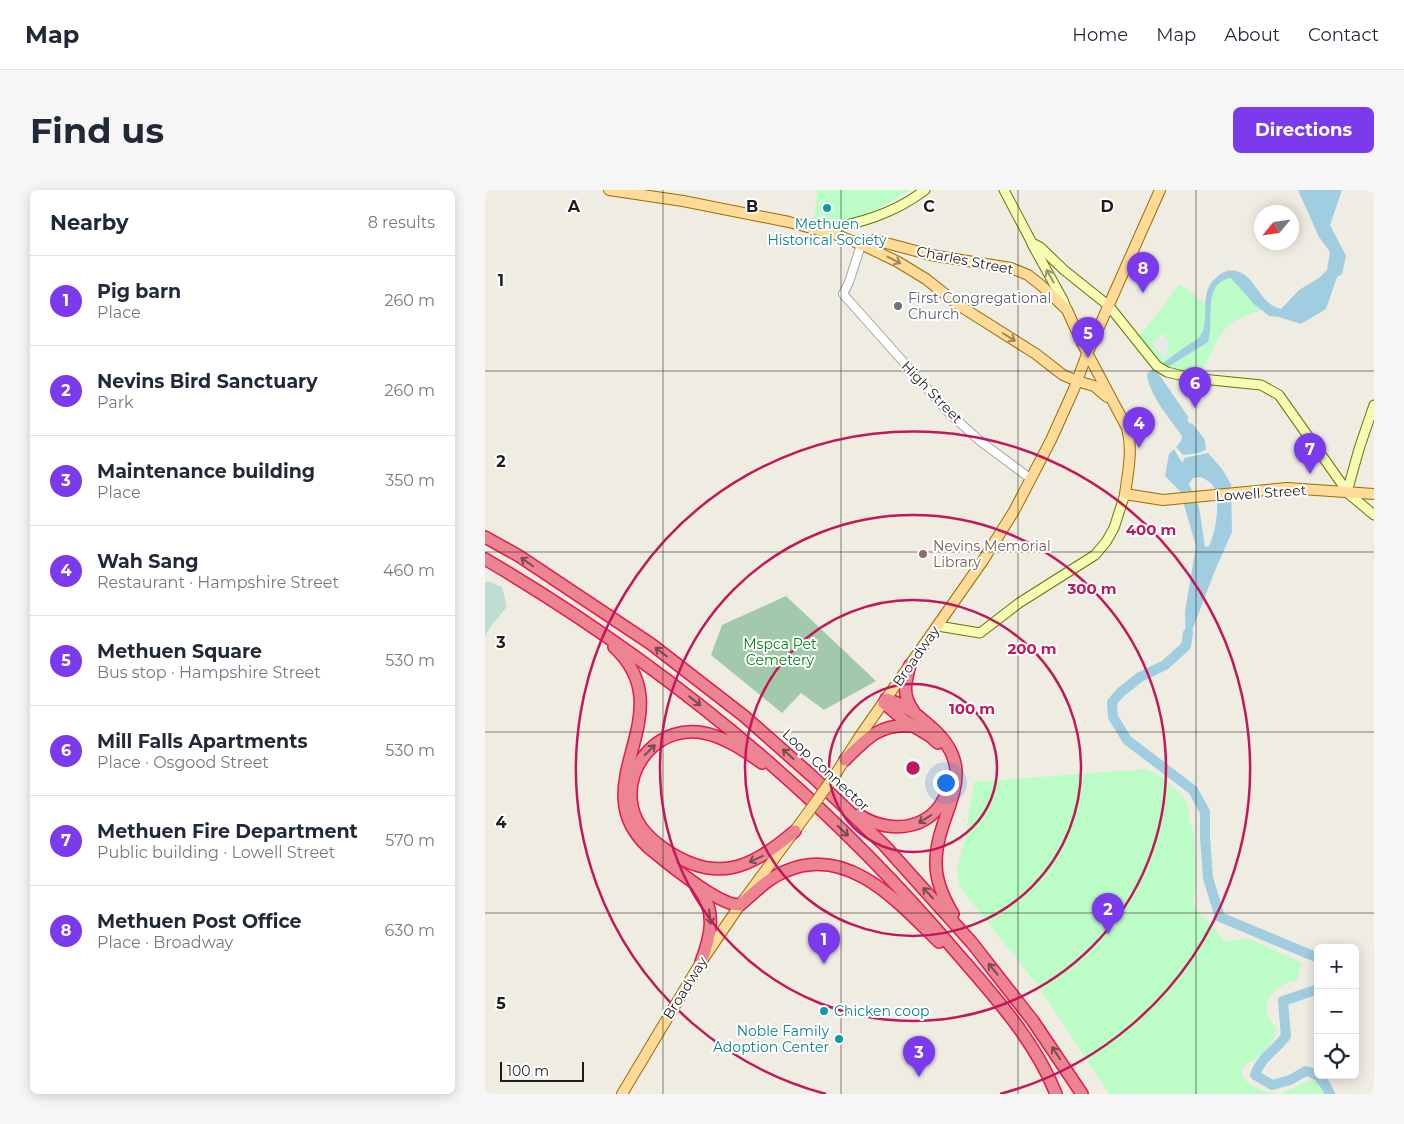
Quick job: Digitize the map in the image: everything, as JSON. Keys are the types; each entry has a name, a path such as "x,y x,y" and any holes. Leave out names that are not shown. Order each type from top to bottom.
{"highway":[{"name":"Loop Connector","path":"485,537 519,556 651,644 744,716 813,777 885,845 972,943 1050,1044 1082,1094"},
{"path":"485,559 555,602 681,689 753,748 825,814 880,867 949,943 1003,1008 1037,1056 1056,1094"},
{"path":"555,602 614,647 633,672 640,693 641,714 624,783 623,799 626,814 640,840 719,900 734,906 740,905 775,876 791,868 807,864 820,864 848,869 865,878 894,900 1003,1008"},
{"path":"910,665 905,690 907,701 916,714"},
{"path":"813,777 859,814 880,825 898,828 909,826 933,813 942,802 948,788 949,770 945,754 937,742 912,726 885,701"},
{"path":"885,701 905,706 916,714 944,740 952,754 955,763 956,784 939,840 937,869 939,885 945,899 972,943"},
{"path":"845,760 863,741 879,731 895,725 912,726"},
{"path":"795,831 768,854 741,866 718,869 696,866 667,850 650,838 641,828 633,811 631,798 632,782 636,768 649,749 664,739 682,733 704,733 725,741 758,760 825,814"},
{"path":"688,877 704,896 710,911 710,936 701,962"}],"main road":[{"path":"609,190 702,205 789,222 820,230 861,245 898,262 926,279 960,306 1036,354 1063,375 1094,386 1113,403"},
{"path":"820,230 871,219 898,207 925,190"},
{"path":"1003,190 1067,310"},
{"name":"Broadway","path":"622,1094 701,962 740,905 833,778 987,554 1031,479 1051,440 1160,190"},
{"name":"Charles Street","path":"861,245 875,240 931,254 1011,268 1028,276 1042,286 1067,310 1129,436 1130,458 1125,494"},
{"path":"1032,243 1040,247 1064,270 1109,306 1153,362 1163,371 1192,378 1261,385 1279,395 1347,492 1374,515"},
{"path":"1079,337 1091,338 1095,336"},
{"path":"1078,379 1095,380 1103,384"},
{"path":"1347,492 1374,405"},
{"path":"1127,477 1137,491 1148,498"},
{"name":"Lowell Street","path":"1125,494 1163,500 1287,488 1374,494"},
{"path":"938,626 980,633 1019,602 1095,555 1106,542 1114,528 1125,494"}],"street":[{"name":"High Street","path":"861,245 843,294 948,412 981,441 1031,479"}],"green space":[{"path":"816,190 910,190 864,215 852,219 827,222 813,221"},
{"path":"1234,274 1263,310 1239,319 1227,327 1216,343 1201,373 1167,367 1150,352 1139,337 1180,284 1207,305 1216,281"},
{"path":"485,582 502,587 507,606 488,630 485,638"},
{"name":"Mspca Pet Cemetery","path":"786,596 876,681 824,710 801,693 782,713 711,655 722,625"},
{"path":"1146,769 1165,779 1184,798 1188,805 1194,834 1196,876 1193,902 1195,909 1215,928 1225,942 1240,939 1252,940 1302,963 1297,980 1279,987 1267,1002 1267,1015 1277,1028 1270,1045 1241,1071 1243,1077 1250,1085 1277,1094 1109,1094 1039,987 959,886 957,868 965,840 974,782"},
{"path":"1313,1080 1322,1086 1327,1094 1280,1094 1307,1081"}],"shaded area":[{"path":"1163,333 1170,344 1167,347 1170,353 1163,358 1152,343"}],"water":[{"path":"1298,190 1342,190 1330,225 1346,256 1342,274 1337,277 1326,309 1301,324 1269,316 1254,304 1231,278 1222,281 1216,287 1212,295 1208,342 1158,373 1189,418 1187,419 1190,424 1192,423 1205,440 1206,450 1183,455 1176,447 1181,441 1182,436 1156,398 1147,374 1200,336 1205,323 1208,290 1211,283 1222,273 1233,271 1245,275 1268,302 1281,309 1299,290 1319,278 1327,270 1330,252 1319,237"},
{"path":"1174,449 1183,463 1184,458 1208,453 1222,469 1231,484 1232,532 1186,646 1185,612 1196,546 1180,491 1165,476 1169,454","holes":["1200,477 1209,481 1213,486 1217,499 1214,533 1209,546 1205,547 1199,507 1189,484 1193,478"]}],"waterway":[{"path":"1188,633 1186,646 1165,665 1140,677 1112,702 1113,717 1127,740 1193,790 1205,812 1208,878 1220,917 1314,956"},
{"path":"1314,990 1283,1001 1286,1036 1260,1064 1255,1075 1272,1085 1290,1080 1306,1071 1315,1074 1326,1086 1330,1094"}],"place":[{"name":"Methuen Historical Society","path":"827,208"},
{"name":"Methuen Post Office","path":"1143,293"},
{"name":"First Congregational Church","path":"898,306"},
{"name":"Methuen Square","path":"1088,358"},
{"name":"Mill Falls Apartments","path":"1195,408"},
{"name":"Wah Sang","path":"1139,448"},
{"name":"Methuen Fire Department","path":"1310,474"},
{"name":"Nevins Memorial Library","path":"923,554"},
{"name":"Nevins Bird Sanctuary","path":"1108,934"},
{"name":"Pig barn","path":"824,964"},
{"name":"Chicken coop","path":"824,1011"},
{"name":"Noble Family Adoption Center","path":"839,1039"},
{"name":"Maintenance building","path":"919,1077"}]}
